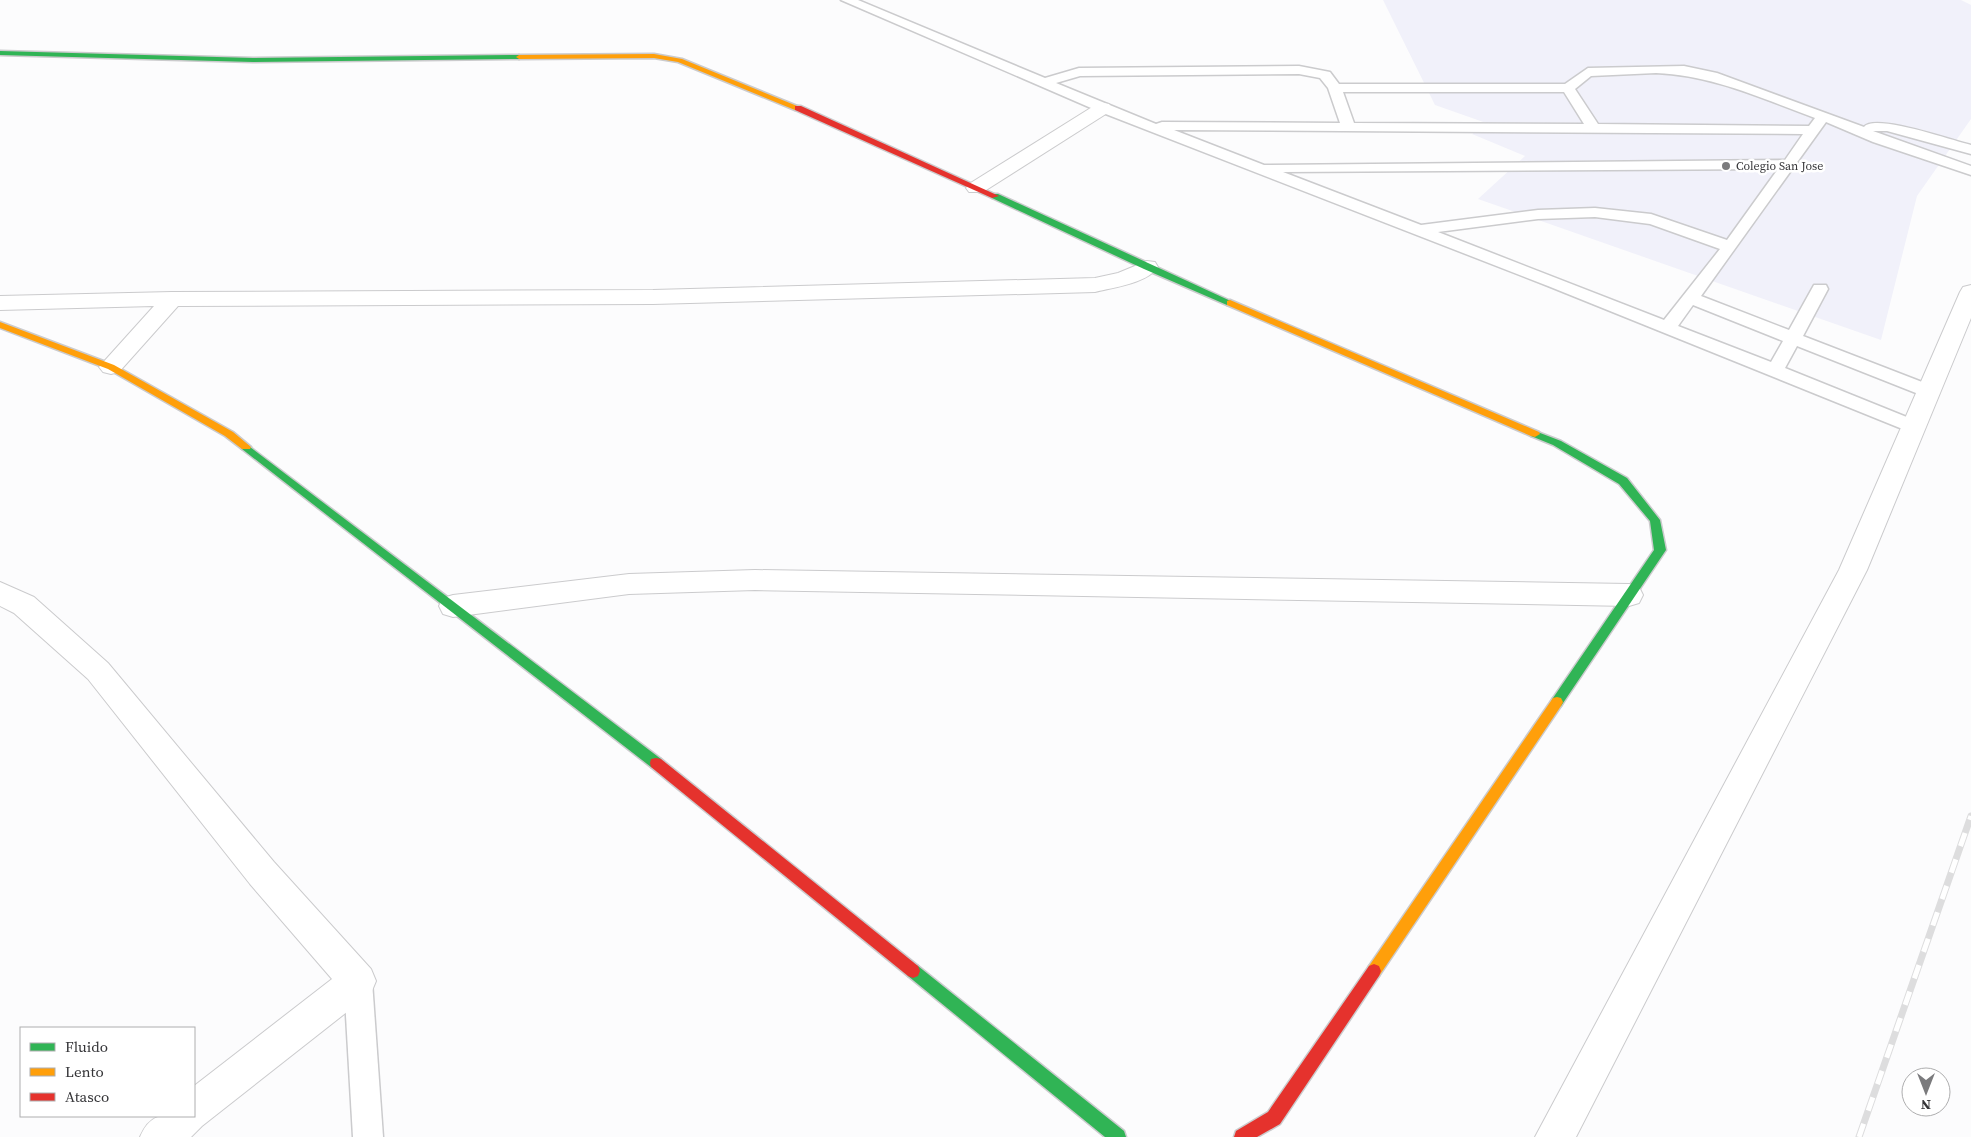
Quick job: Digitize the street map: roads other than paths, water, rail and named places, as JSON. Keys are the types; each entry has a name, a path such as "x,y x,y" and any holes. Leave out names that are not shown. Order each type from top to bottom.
{"street":[{"path":"0,53 253,60 611,56 680,60 806,111 1147,267 1557,443 1623,481 1655,520 1660,550 1274,1118 1242,1137"},
{"path":"976,188 1103,108"},
{"path":"0,303 172,299 653,297 1095,285 1125,278 1147,267"},
{"path":"1555,1137 1852,570 1912,426 1971,292"},
{"path":"111,367 172,299"},
{"path":"0,325 111,367 229,434 619,733 1118,1137"},
{"path":"454,606 630,584 755,580 1628,595"},
{"path":"0,593 24,605 98,671 262,873 358,981 195,1109"},
{"path":"160,1137 186,1117"}],"lane":[{"path":"847,0 1103,108 1419,229 1912,426"},
{"path":"1335,88 1568,88 1588,72 1656,69 1684,70 1712,76 1851,126 1878,139 1971,171"},
{"path":"1044,83 1079,72 1299,70 1325,75 1335,88 1348,127"},
{"path":"1568,88 1593,128"},
{"path":"1667,328 1730,247 1824,116"},
{"path":"1151,126 1814,130"},
{"path":"1851,126 1887,128 1971,150"},
{"path":"1256,168 1789,164"},
{"path":"1419,229 1574,212 1614,213 1653,219 1730,247"},
{"path":"1775,371 1820,289"},
{"path":"1690,298 1928,391"},
{"path":"358,981 368,1137"}],"railway":[{"path":"1859,1137 1971,816"}],"place":[{"name":"Colegio San Jose","path":"1726,166"}]}
